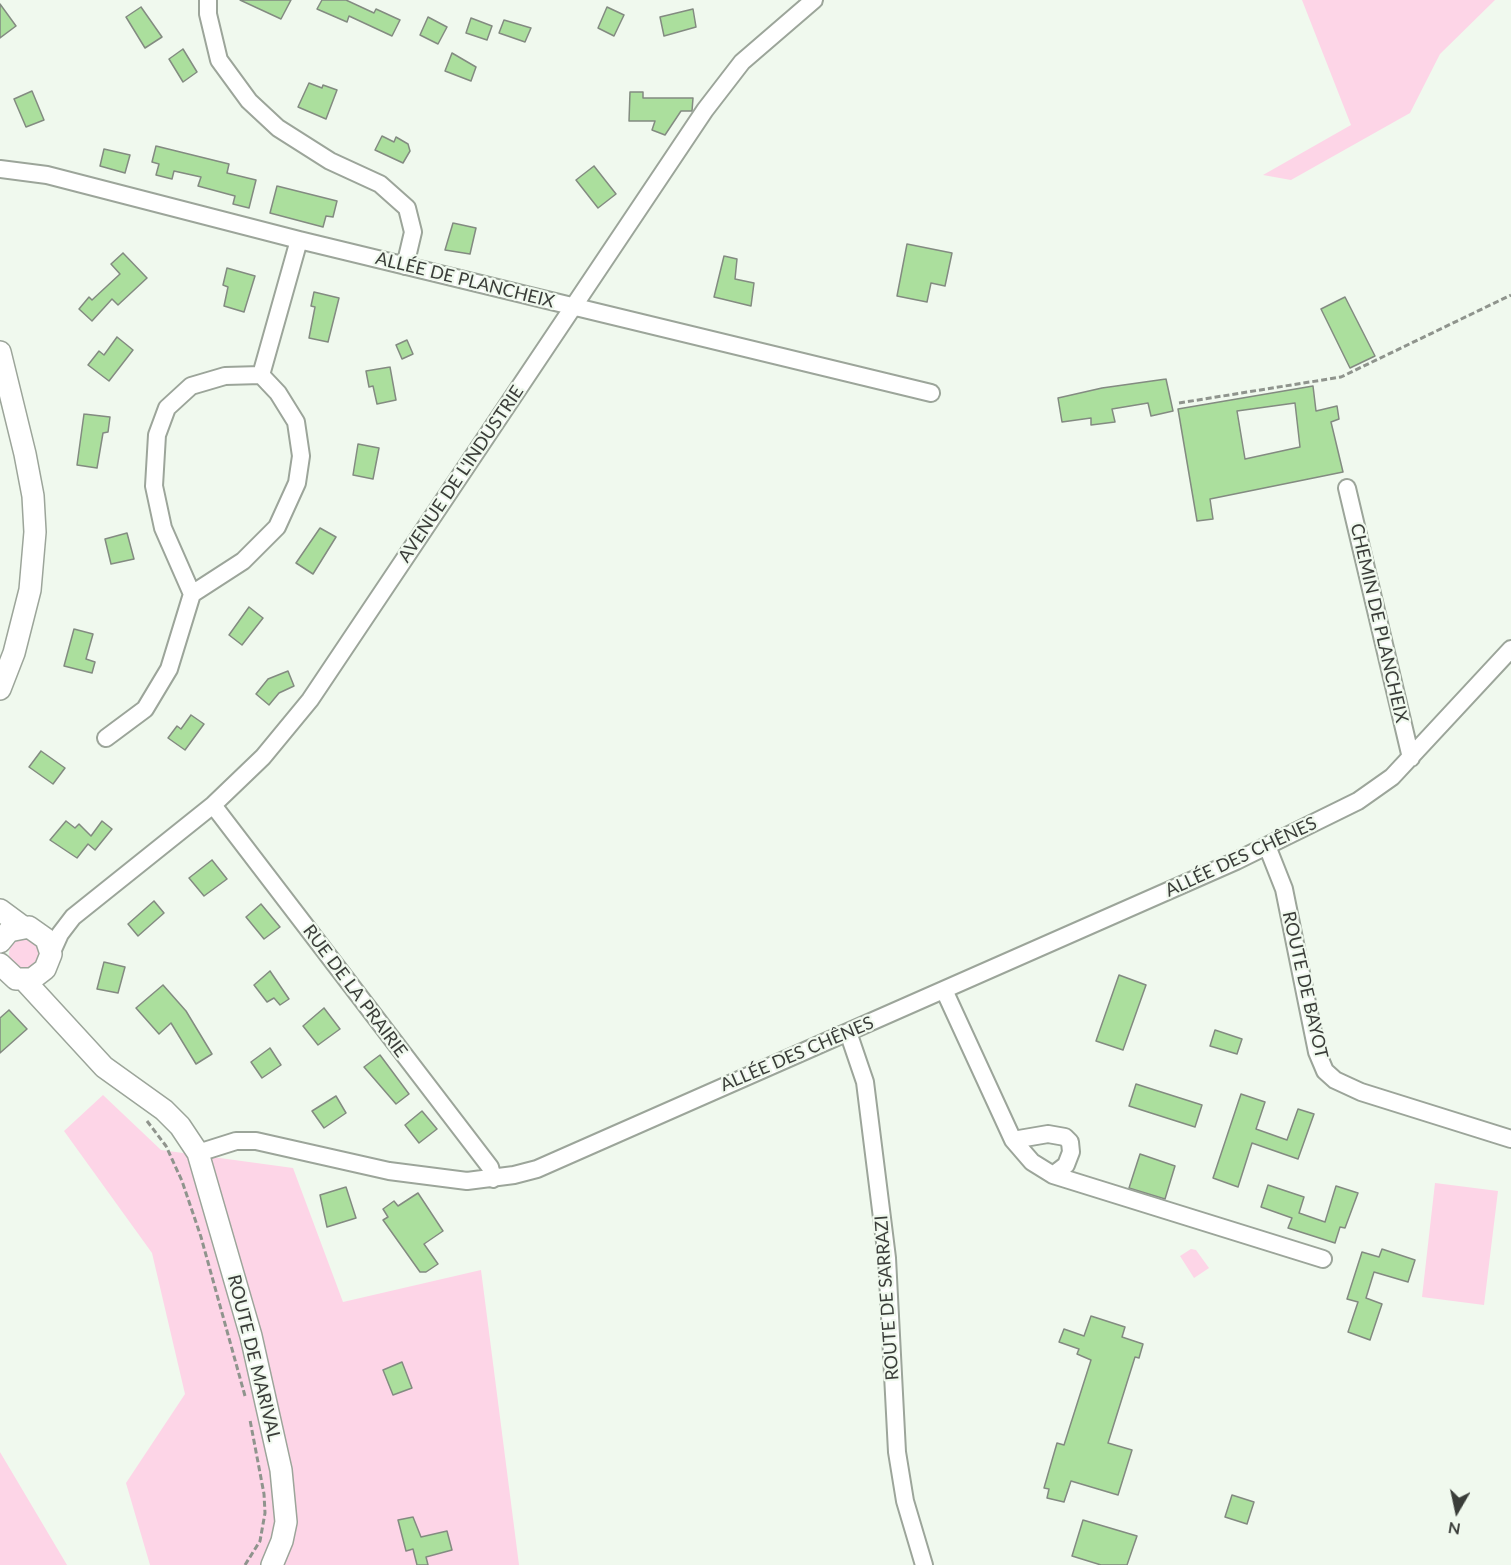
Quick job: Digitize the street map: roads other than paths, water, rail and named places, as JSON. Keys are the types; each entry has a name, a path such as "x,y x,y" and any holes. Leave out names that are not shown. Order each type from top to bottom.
{"main road":[{"path":"0,352 25,454 33,496 35,532 30,590 14,653 0,689"},
{"path":"0,910 46,939 48,961 46,994 54,1014"},
{"path":"0,942 9,931 28,928"},
{"path":"13,981 32,979 48,961"},
{"path":"0,964 13,981 54,1014 104,1067 164,1110 180,1126 198,1153"},
{"name":"ROUTE DE MARIVAL","path":"198,1153 251,1335 281,1470 286,1522 282,1541 272,1565"}],"street":[{"path":"208,0 208,14 219,60 249,101 278,129 330,161 380,184 407,208 413,232 405,266"},
{"name":"AVENUE DE L'INDUSTRIE","path":"48,961 60,934 74,917 213,805 263,756 310,700 705,110 742,62 814,0"},
{"name":"ALLÉE DE PLANCHEIX","path":"0,169 47,175 299,240 931,393"},
{"path":"261,375 299,240"},
{"path":"106,738 146,709 169,669 192,594 243,561 277,527 297,483 301,456 296,422 278,393 261,375 225,376 191,386 167,408 157,435 154,486 163,528 192,594"},
{"name":"CHEMIN DE PLANCHEIX","path":"1347,488 1411,758"},
{"name":"ALLÉE DES CHÊNES","path":"198,1153 236,1141 256,1141 427,1178 467,1181 493,1179 537,1169 1267,846 1358,801 1392,777 1511,649"},
{"name":"RUE DE LA PRAIRIE","path":"213,805 484,1159 493,1179"},
{"name":"ROUTE DE BAYOT","path":"1267,846 1284,889 1317,1052 1325,1071 1335,1080 1361,1092 1511,1138"},
{"name":"AVENUE DE L'INDUSTRIE","path":"28,928 54,926 74,917"},
{"path":"944,990 1013,1140 1032,1162 1053,1175 1323,1259"},
{"name":"ROUTE DE SARRAZI","path":"848,1032 865,1082 885,1247 892,1326 897,1452 905,1501 924,1565"},
{"path":"1013,1140 1048,1134 1065,1137 1070,1142 1071,1152 1066,1165 1053,1175"}]}
